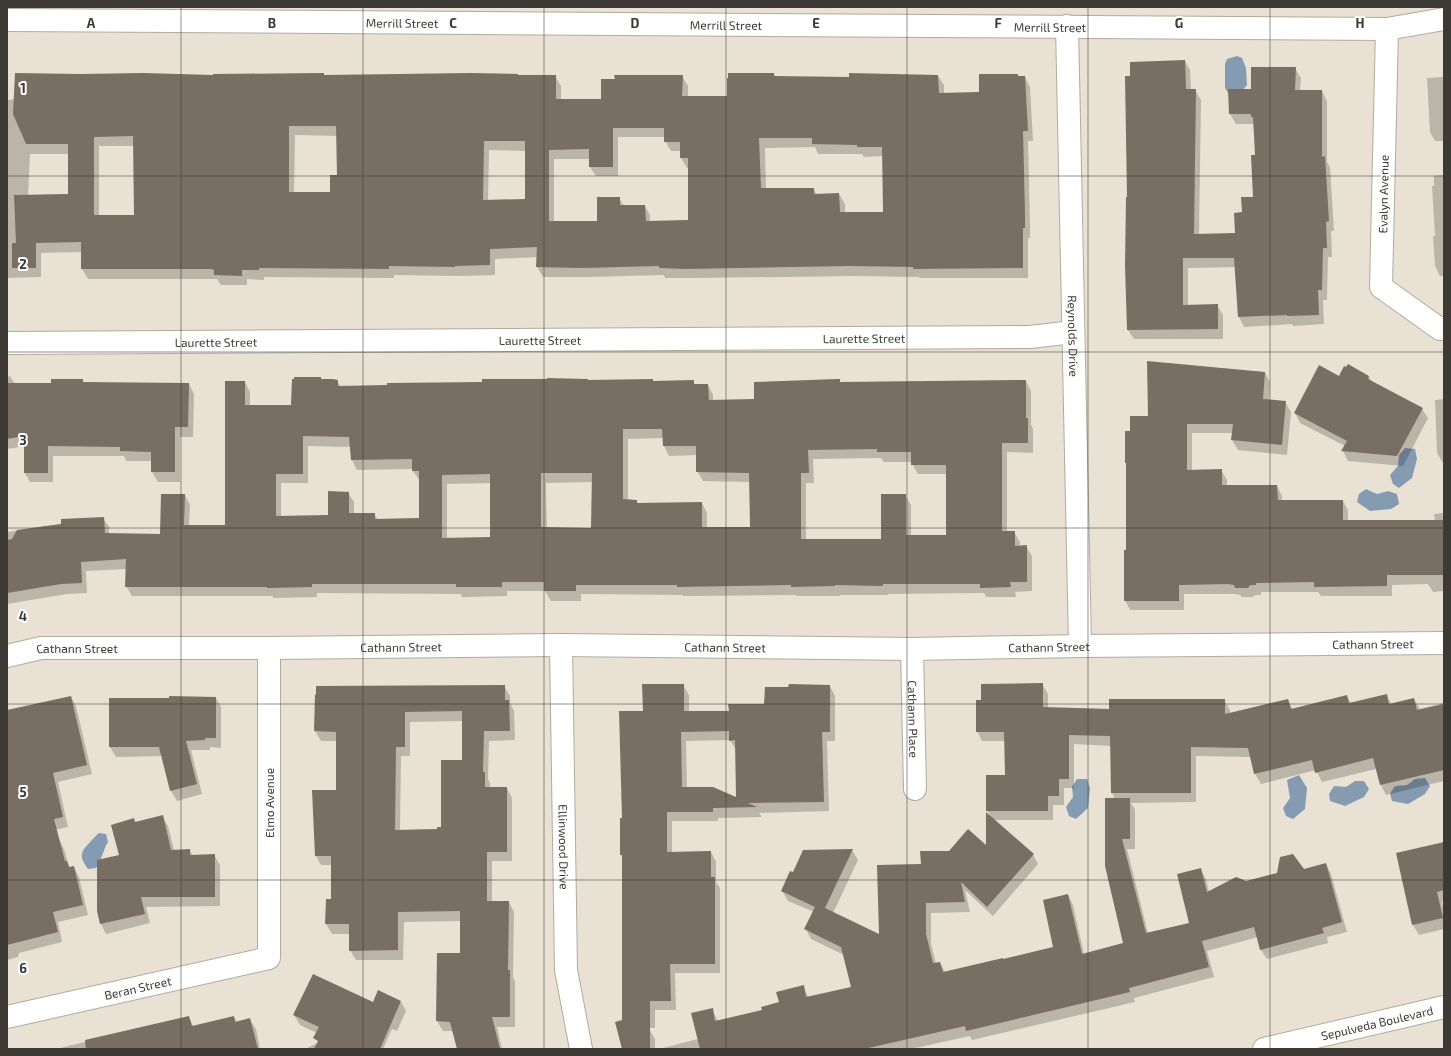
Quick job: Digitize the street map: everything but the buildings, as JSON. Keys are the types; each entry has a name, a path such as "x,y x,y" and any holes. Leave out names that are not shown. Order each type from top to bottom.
{"street":[{"name":"Merrill Street","path":"7,20 1387,28 1444,19"},
{"name":"Reynolds Drive","path":"1067,26 1080,646"},
{"name":"Evalyn Avenue","path":"1387,28 1380,287 1442,328"},
{"name":"Laurette Street","path":"7,343 1022,337 1073,332"},
{"name":"Cathann Street","path":"7,656 40,648 269,648 561,644 912,649 1444,643"},
{"name":"Ellinwood Drive","path":"561,644 566,970 581,1049"},
{"name":"Elmo Avenue","path":"269,648 269,958"},
{"name":"Cathann Place","path":"912,649 915,789"},
{"name":"Beran Street","path":"7,1017 269,958"},
{"name":"Sepulveda Boulevard","path":"1264,1049 1444,1007"}],"water":[{"path":"1237,56 1242,58 1246,68 1247,85 1237,97 1230,96 1225,88 1225,64 1227,59"},
{"path":"1405,448 1415,449 1417,459 1412,478 1399,488 1393,484 1390,475 1398,466 1399,455"},
{"path":"1366,489 1377,494 1388,491 1397,494 1399,504 1391,509 1370,511 1357,502 1359,494"},
{"path":"1299,775 1307,788 1305,809 1293,819 1286,816 1283,808 1290,798 1287,780"},
{"path":"1425,778 1430,786 1425,794 1408,804 1392,801 1390,794 1395,786 1407,785 1415,779"},
{"path":"1077,779 1087,779 1090,788 1088,808 1076,819 1069,816 1066,807 1073,797 1072,787"},
{"path":"1355,781 1364,781 1369,789 1364,797 1345,806 1330,801 1329,794 1334,786 1346,787"},
{"path":"99,833 106,834 108,842 96,868 88,869 83,860 82,853"}]}
